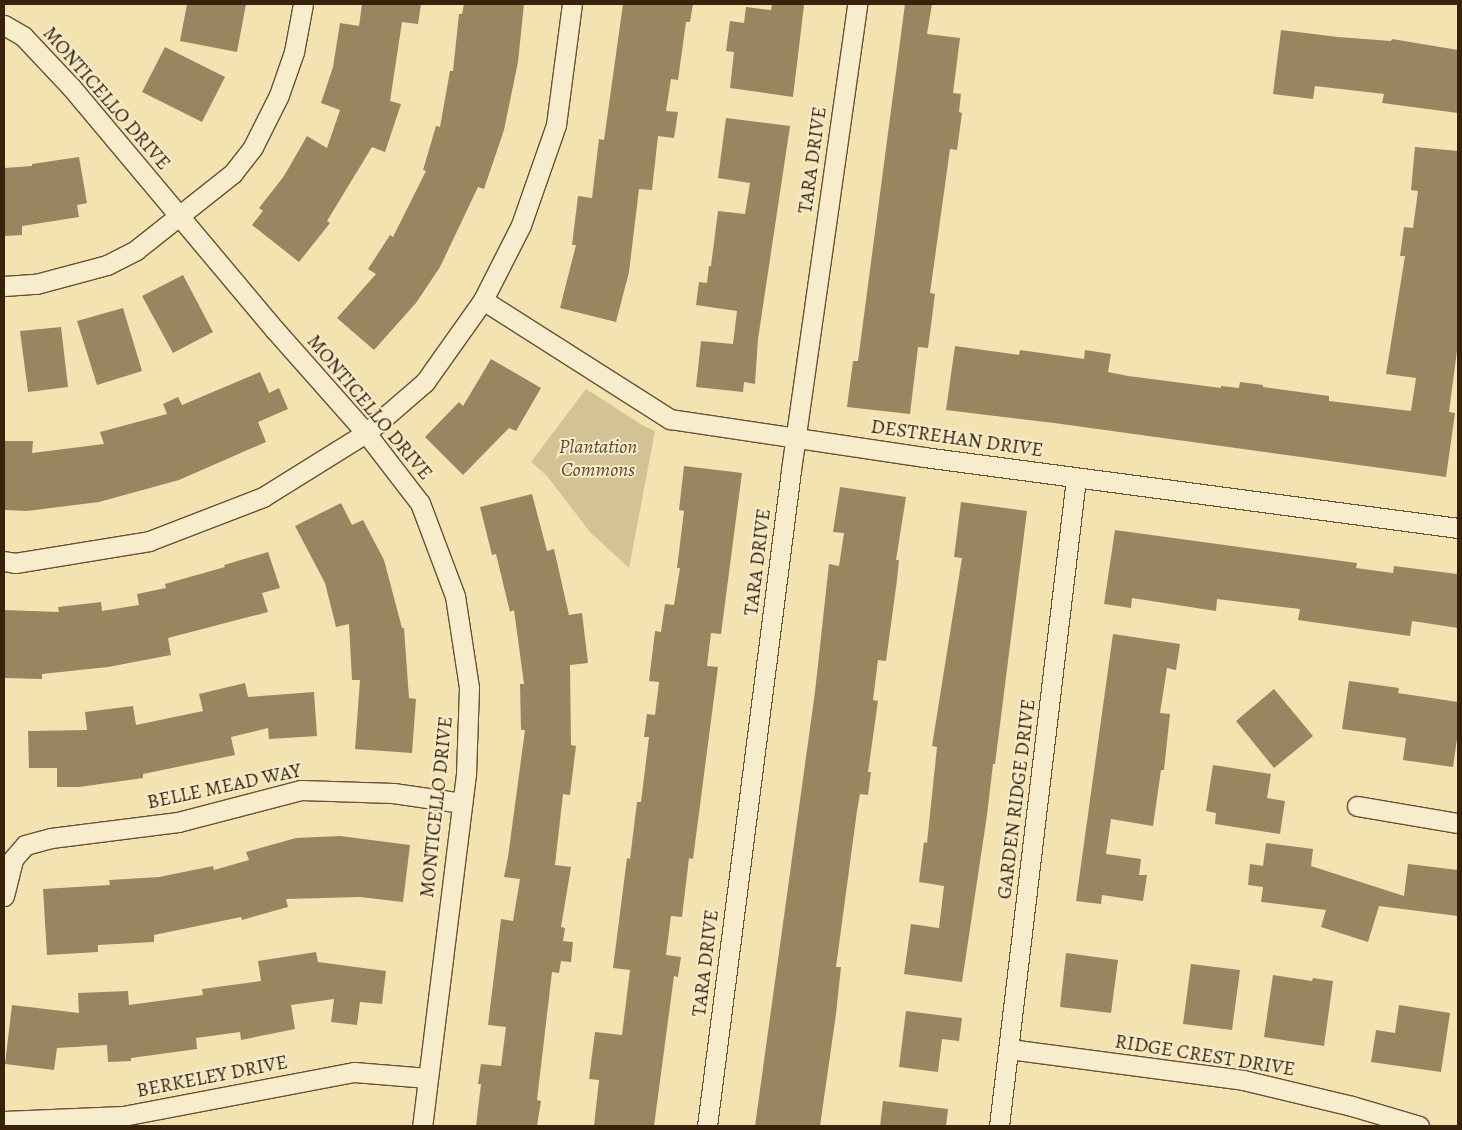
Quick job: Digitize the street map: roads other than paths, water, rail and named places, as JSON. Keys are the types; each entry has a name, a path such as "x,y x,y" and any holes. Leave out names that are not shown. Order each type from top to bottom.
{"street":[{"path":"4,286 36,284 108,265 136,250 233,173 254,147 282,87 294,52 303,4"},
{"path":"4,561 16,563 149,541 263,497 366,433 425,382 483,300 521,224 556,125 572,4"},
{"name":"TARA DRIVE","path":"707,1126 796,438 857,4"},
{"name":"MONTICELLO DRIVE","path":"4,26 23,36 71,87 275,330 366,433 420,503 455,596 469,688 466,774 422,1126"},
{"name":"DESTREHAN DRIVE","path":"483,300 670,419 1076,478 1458,528"},
{"name":"GARDEN RIDGE DRIVE","path":"999,1126 1076,478"},
{"name":"BELLE MEAD WAY","path":"4,896 12,859 25,845 51,838 178,822 301,790 393,793 462,803"},
{"path":"1357,806 1458,823"},
{"name":"RIDGE CREST DRIVE","path":"1009,1049 1242,1080 1352,1106 1419,1126"},
{"name":"BERKELEY DRIVE","path":"4,1121 123,1121 354,1072 428,1078"}],"park label":[{"name":"Plantation Commons","path":"598,458"}]}
